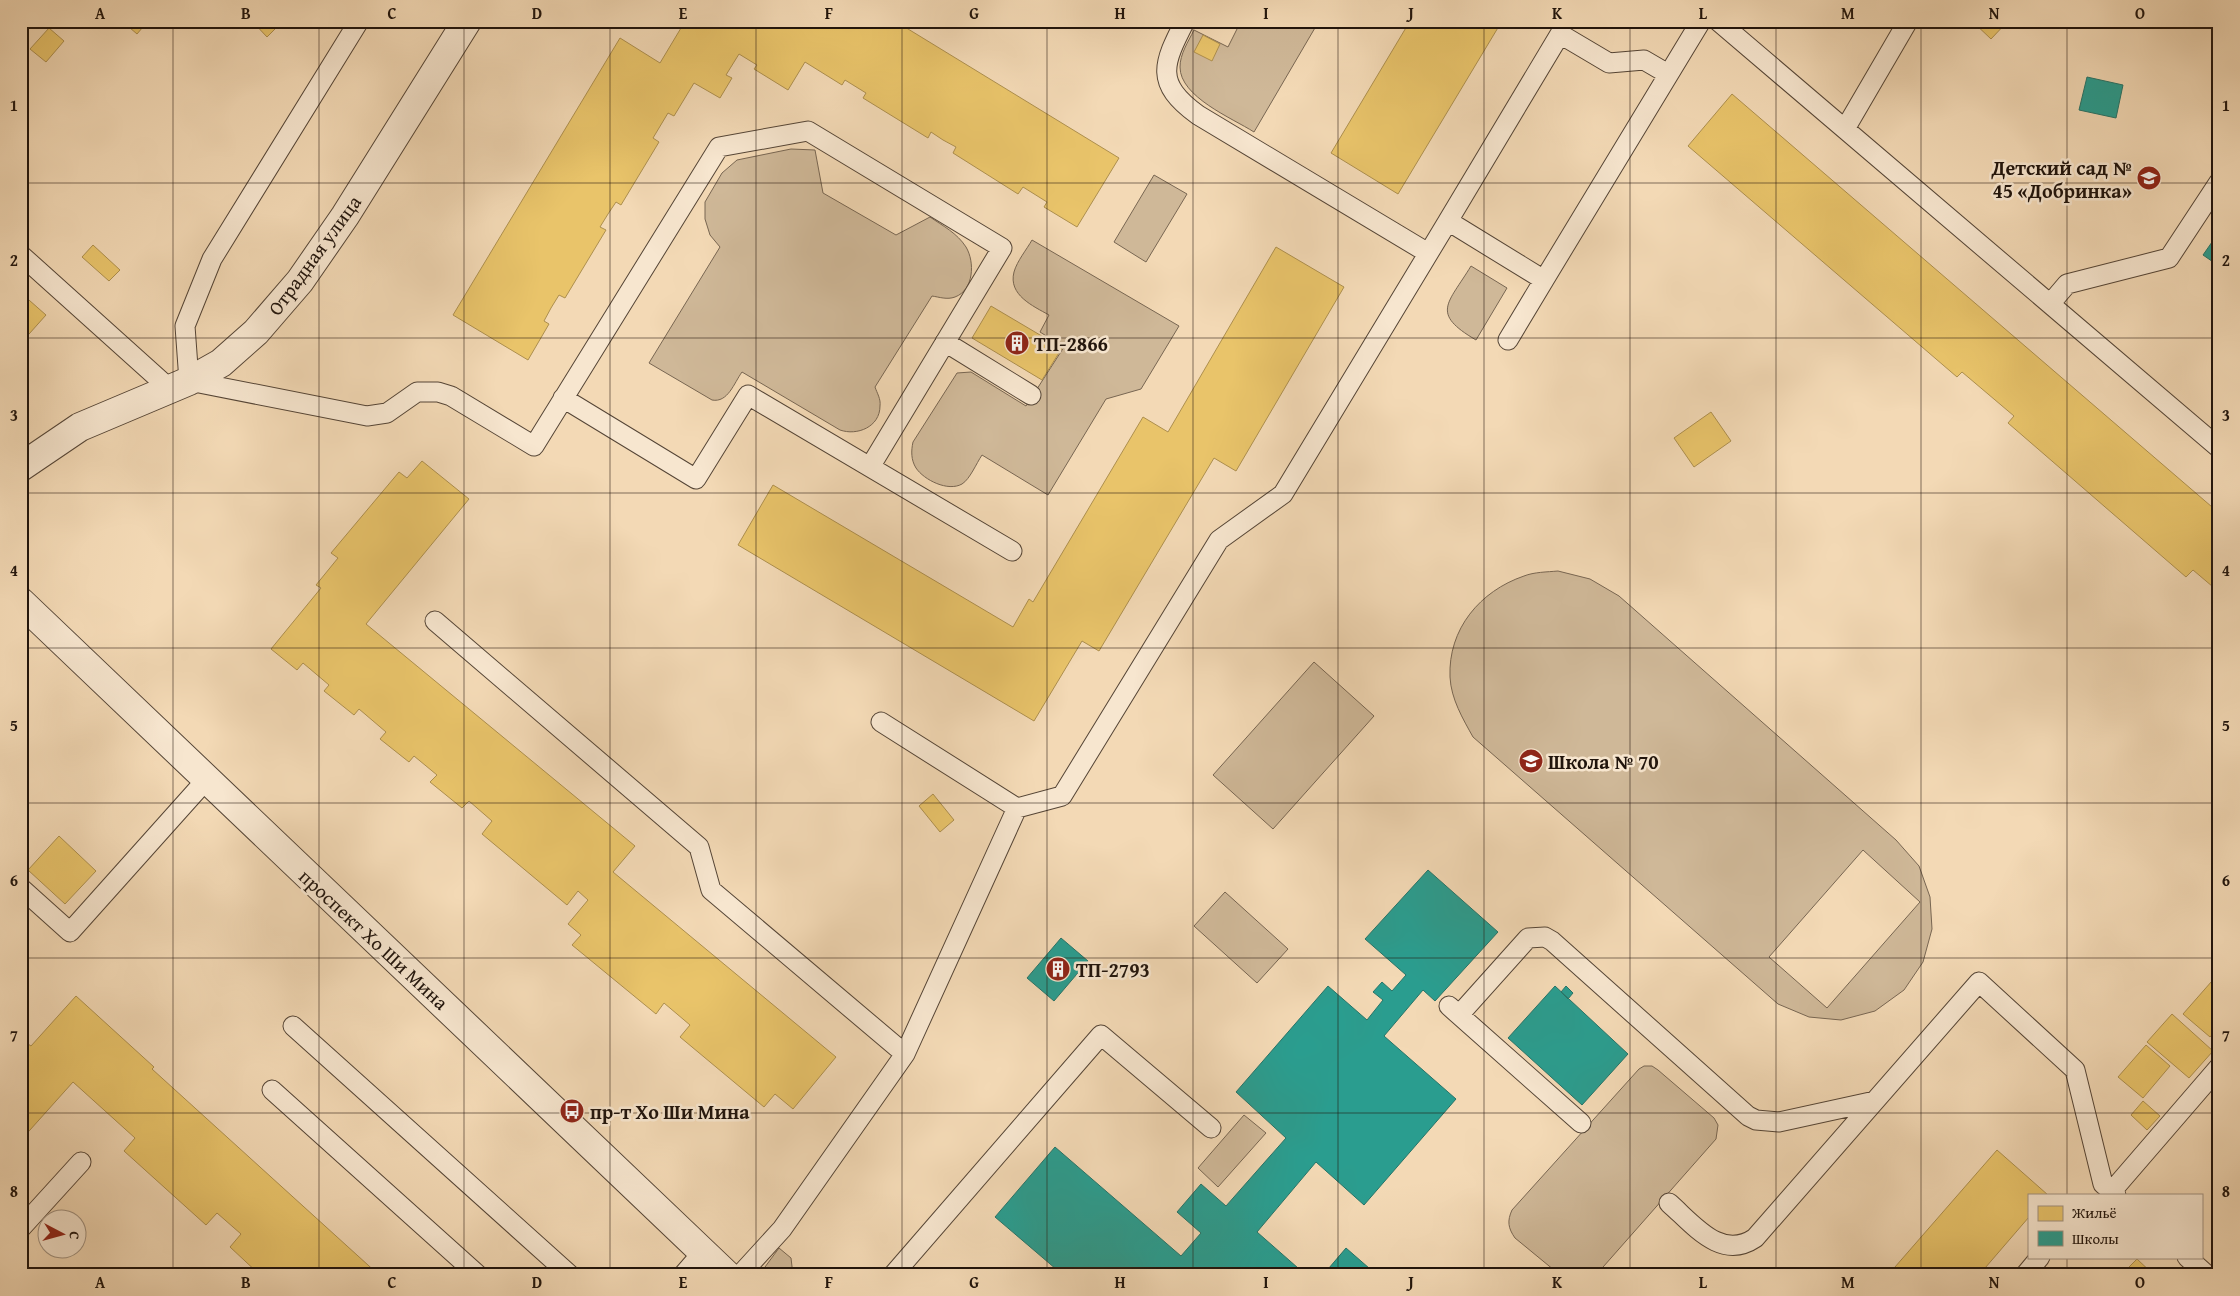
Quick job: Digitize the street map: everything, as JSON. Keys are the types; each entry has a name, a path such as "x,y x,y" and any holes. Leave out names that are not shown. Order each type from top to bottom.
{"street":[{"name":"Отрадная улица","path":"24,459 80,427 180,385 221,363 256,332 300,281 351,207 467,21"},
{"name":"проспект Хо Ши Мина","path":"21,602 727,1275"}],"lane":[{"path":"180,385 185,326 212,259 358,21"},
{"path":"1186,21 1173,46 1168,61 1167,76 1170,89 1180,102 1428,253"},
{"path":"1508,340 1701,21"},
{"path":"1718,21 2219,448"},
{"path":"1844,129 1908,21"},
{"path":"881,722 1017,808 1062,796 1219,540 1282,494 1560,34 1609,63 1644,60 1668,74"},
{"path":"21,255 180,385 367,416 387,413 417,392 438,392 451,396 534,446 719,148 808,131 1002,248 870,467"},
{"path":"2050,304 2067,284 2168,258 2217,187"},
{"path":"1448,220 1544,280"},
{"path":"945,342 1030,395"},
{"path":"563,398 696,479 748,395 1012,551"},
{"path":"435,621 699,847 711,890 905,1054"},
{"path":"21,888 70,932 206,780"},
{"path":"740,1275 782,1229 905,1054 1017,808"},
{"path":"1580,1123 1454,1011 1528,938 1545,937 1552,941 1748,1116 1756,1120 1779,1122 1875,1101"},
{"path":"1669,1203 1713,1241 1722,1245 1746,1244 1755,1238 1979,982 2075,1070 2106,1191"},
{"path":"293,1026 570,1275"},
{"path":"893,1275 1101,1035 1211,1128"},
{"path":"2106,1191 2219,1067"},
{"path":"272,1090 478,1275"},
{"path":"21,1228 81,1162"},
{"path":"683,1275 703,1252"},
{"path":"2025,1275 2039,1258"},
{"path":"2188,1258 2207,1275"}],"shaded area":[{"path":"1241,21 1319,21 1254,132 1209,106 1198,97 1188,88 1182,78 1180,67 1183,53 1194,30 1228,47"},
{"path":"791,149 815,150 823,193 896,235 930,217 950,230 958,238 966,247 971,260 969,282 961,293 949,298 932,296 875,387 880,403 876,419 872,424 860,431 847,432 840,430 742,372 726,395 718,400 712,400 649,363 720,247 710,235 705,219 705,202 722,173 737,160"},
{"path":"1154,175 1187,194 1146,262 1114,242"},
{"path":"1032,240 1179,326 1141,389 1106,399 1048,495 982,455 962,484 950,487 937,484 925,477 914,465 912,445 957,373 971,372 1026,406 1064,347 1040,332 1049,315 1029,304 1015,287 1013,280 1015,268"},
{"path":"1471,266 1507,288 1476,340 1462,331 1448,315 1450,299"},
{"path":"1558,571 1590,579 1619,596 1896,840 1919,866 1930,897 1932,929 1923,962 1904,990 1875,1011 1841,1020 1809,1017 1778,1004 1473,737 1458,709 1450,677 1451,659 1461,628 1470,614 1494,591 1528,575","holes":["1863,850 1920,902 1827,1008 1769,957"]},
{"path":"1314,662 1374,716 1273,829 1213,775"},
{"path":"1225,892 1288,949 1257,983 1194,926"},
{"path":"1644,1066 1652,1066 1658,1070 1714,1118 1718,1125 1716,1139 1596,1275 1560,1275 1515,1238 1509,1224 1510,1214 1639,1069"},
{"path":"1244,1115 1266,1133 1218,1187 1198,1168"},
{"path":"779,1248 791,1258 793,1275 765,1274 765,1267"}],"building: Жильё":[{"path":"122,21 148,21 137,34"},
{"path":"252,21 283,21 267,37"},
{"path":"679,21 818,21 827,27 830,21 895,21 1119,158 1077,227 1044,207 1047,202 1023,187 1018,194 953,153 956,147 931,132 928,138 863,98 866,93 845,80 842,85 805,62 788,90 754,69 757,65 739,54 726,75 732,78 720,98 694,83 674,116 668,113 653,138 659,142 621,205 616,202 600,227 606,230 565,298 559,295 551,308 544,321 549,324 528,360 453,315 620,38 660,63 681,28 676,25"},
{"path":"1410,21 1502,21 1398,194 1331,153"},
{"path":"1972,21 2008,21 1991,39"},
{"path":"49,28 64,41 46,62 30,49"},
{"path":"1203,35 1220,44 1212,61 1194,52"},
{"path":"1732,94 2219,513 2219,592 2193,570 2186,577 2008,423 2014,416 1962,372 1957,377 1688,146"},
{"path":"93,245 120,270 109,281 82,257"},
{"path":"1276,247 1344,287 1236,471 1214,458 1099,651 1082,641 1034,721 738,545 773,485 1013,627 1029,599 1033,602 1143,417 1168,432"},
{"path":"21,293 46,315 21,343"},
{"name":"ТП-2866","path":"991,306 1062,348 1042,380 972,338"},
{"path":"1711,412 1731,441 1694,467 1674,438"},
{"path":"422,461 469,499 366,624 635,846 613,872 836,1057 793,1109 775,1094 764,1107 680,1037 690,1025 664,1003 656,1014 572,945 581,935 568,924 588,900 578,891 567,905 482,834 492,821 469,801 462,808 430,782 437,775 414,756 409,762 380,739 386,732 359,709 354,715 324,691 329,685 303,663 297,670 271,649 321,588 316,585 338,558 331,553 399,472 407,478"},
{"path":"933,794 954,820 940,832 919,806"},
{"path":"59,836 96,871 65,904 28,870"},
{"path":"2219,973 2219,1027 2210,1037 2183,1014"},
{"path":"76,996 154,1067 152,1069 379,1275 260,1275 230,1247 241,1234 217,1213 206,1225 124,1151 135,1138 73,1082 21,1140 21,1052 28,1044 31,1046"},
{"path":"2172,1014 2213,1051 2189,1078 2147,1042"},
{"path":"2146,1045 2170,1066 2143,1098 2118,1077"},
{"path":"2143,1101 2160,1116 2147,1130 2131,1115"},
{"path":"1997,1150 2047,1194 2028,1194 2028,1218 1979,1275 1888,1275"},
{"path":"2137,1259 2154,1275 2121,1275"}],"building: Школы":[{"path":"2087,77 2123,85 2116,118 2079,110"},
{"path":"2219,232 2219,266 2203,255"},
{"path":"1428,870 1498,932 1435,1001 1423,990 1384,1036 1456,1099 1364,1205 1316,1162 1257,1232 1306,1275 1063,1275 995,1217 1055,1147 1181,1256 1201,1233 1177,1212 1201,1184 1226,1206 1286,1138 1236,1092 1328,986 1367,1020 1383,1000 1373,992 1382,982 1392,991 1406,975 1365,939"},
{"name":"ТП-2793","path":"1061,938 1088,961 1054,1001 1027,978"},
{"path":"1555,986 1628,1054 1582,1105 1508,1038"},
{"path":"1566,986 1573,993 1568,999 1561,992"},
{"path":"1346,1248 1377,1275 1323,1275"}],"place":[{"name":"Детский сад № 45 «Добринка»","path":"2149,178"},
{"name":"ТП-2866","path":"1017,343"},
{"name":"Школа № 70","path":"1531,761"},
{"name":"ТП-2793","path":"1058,969"},
{"name":"пр-т Хо Ши Мина","path":"572,1111"}]}
